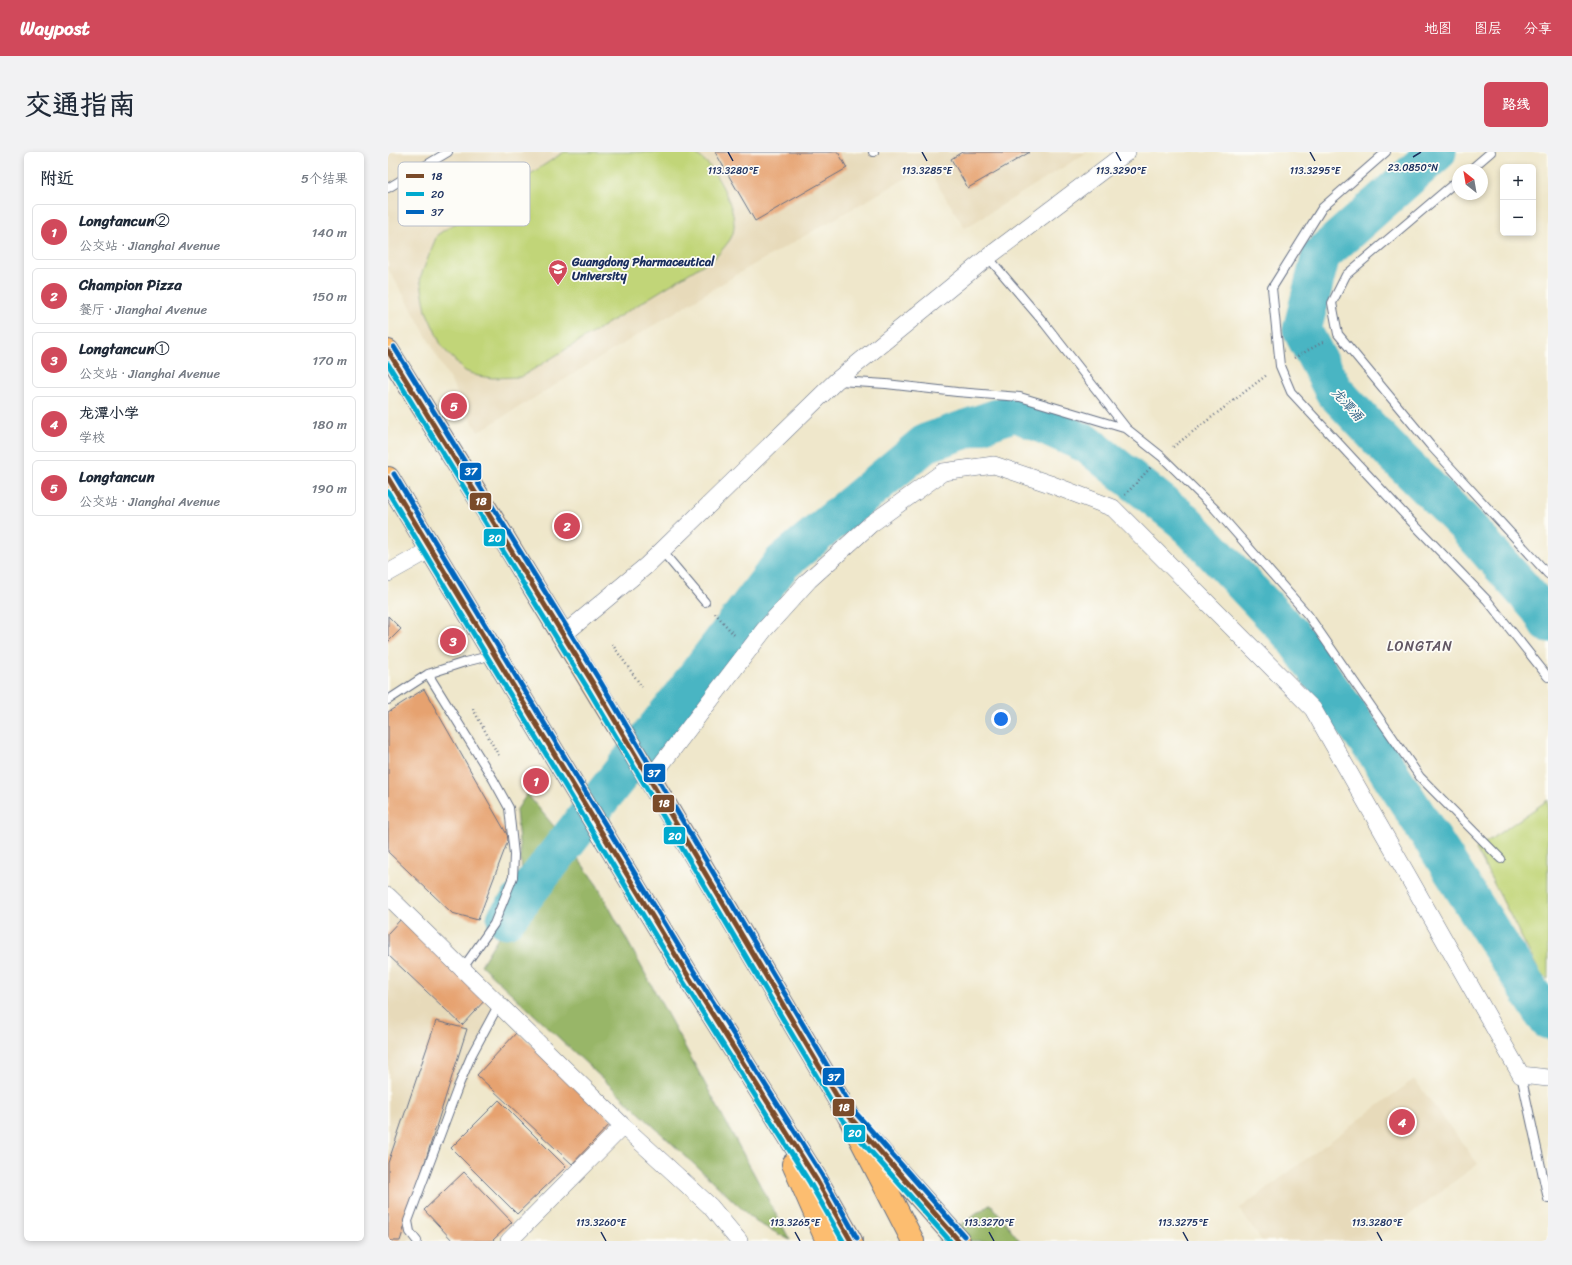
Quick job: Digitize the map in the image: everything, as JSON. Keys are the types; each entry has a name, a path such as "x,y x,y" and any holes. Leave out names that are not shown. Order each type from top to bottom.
{"highway":[{"path":"388,351 650,779 848,1115 913,1241"},
{"path":"388,478 687,974 816,1179 852,1241"},
{"path":"760,1090 827,1241"},
{"path":"848,1115 958,1241"}],"street":[{"path":"563,635 646,566 836,381 988,257 1127,152"},
{"path":"650,779 745,647 764,630 809,580 871,524 943,472 994,465 1113,508 1313,709 1521,1074 1548,1078"},
{"path":"388,573 431,549"},
{"path":"390,903 463,968 623,1126 710,1206 739,1241"},
{"path":"509,1241 623,1126"}],"lane":[{"path":"431,162 448,152"},
{"path":"1386,152 1322,208 1272,288 1277,368 1291,392 1406,516 1487,600 1548,677"},
{"path":"1477,164 1491,152"},
{"path":"388,188 398,182"},
{"path":"1452,185 1346,276 1332,303 1338,334 1430,445 1548,574"},
{"path":"988,257 1045,324 1127,429 1161,456 1215,509 1308,615 1420,777 1501,859"},
{"path":"836,381 886,384 1020,397 1127,429"},
{"path":"662,551 705,602"},
{"path":"388,700 428,674 465,662 495,655"},
{"path":"428,674 493,779 509,808 514,855 513,877 494,924 463,968"},
{"path":"417,1241 410,1232 408,1221 458,1087 472,1054 499,1004"},
{"path":"1521,1074 1548,1199"}],"path":[{"path":"1113,508 1161,456 1277,368 1338,334"},
{"path":"705,602 745,647"},
{"path":"612,644 642,687"},
{"path":"474,709 499,757"}],"shaded area":[{"name":"Guangdong Pharmaceutical University","path":"388,152 1088,152 965,228 926,167 746,269 478,432 409,304 388,269"},
{"path":"388,896 501,1008 448,1118 412,1219 410,1241 388,1241"},
{"path":"1414,1079 1478,1164 1374,1241 1262,1241 1239,1209"}],"green space":[{"path":"564,152 694,152 706,162 717,176 727,196 733,216 733,233 717,256 521,377 492,378 478,376 465,371 442,347 426,311 420,278 437,235 451,226 530,226 530,174"},
{"path":"527,794 562,836 597,885 790,1240 756,1222 481,965 515,909 522,872 516,811"},
{"path":"1548,800 1548,979 1541,975 1476,849"},
{"path":"991,1204 1020,1241 937,1241"}],"building":[{"path":"715,152 838,152 847,168 755,221"},
{"path":"962,152 1030,152 968,188 951,159"},
{"path":"388,616 401,629 388,642"},
{"path":"424,689 509,838 478,920 452,913 388,852 388,712"},
{"path":"401,919 486,999 462,1025 388,955 388,933"},
{"path":"436,1021 467,1029 400,1241 388,1241 388,1163"},
{"path":"517,1032 613,1121 572,1164 477,1075"},
{"path":"499,1100 566,1167 517,1214 451,1148"},
{"path":"464,1172 512,1222 492,1241 453,1241 424,1210"}],"waterway":[{"name":"龙潭涌","path":"1437,152 1321,255 1302,330 1334,391 1386,446 1465,524 1540,609 1548,623"},
{"path":"506,919 677,702 782,563 926,443 1015,412 1087,444 1184,521 1292,635 1384,764 1548,1020"}],"transit line":[{"name":"37","path":"394,347 600,681 854,1111 964,1236"},
{"name":"18","path":"388,351 594,685 848,1115 959,1241"},
{"name":"20","path":"388,364 588,689 842,1119 950,1241"},
{"name":"37","path":"394,474 693,970 822,1175 857,1238"},
{"name":"18","path":"388,478 687,974 816,1179 851,1241"},
{"name":"20","path":"388,492 681,978 810,1183 843,1241"}],"place":[{"name":"Guangdong Pharmaceutical University","path":"558,286"},
{"name":"Longtancun","path":"454,406"},
{"name":"Champion Pizza","path":"567,526"},
{"name":"Longtancun①","path":"453,641"},
{"name":"Longtancun②","path":"536,781"},
{"name":"龙潭小学","path":"1402,1122"}],"district":[{"name":"LONGTAN","path":"1420,646"}]}
